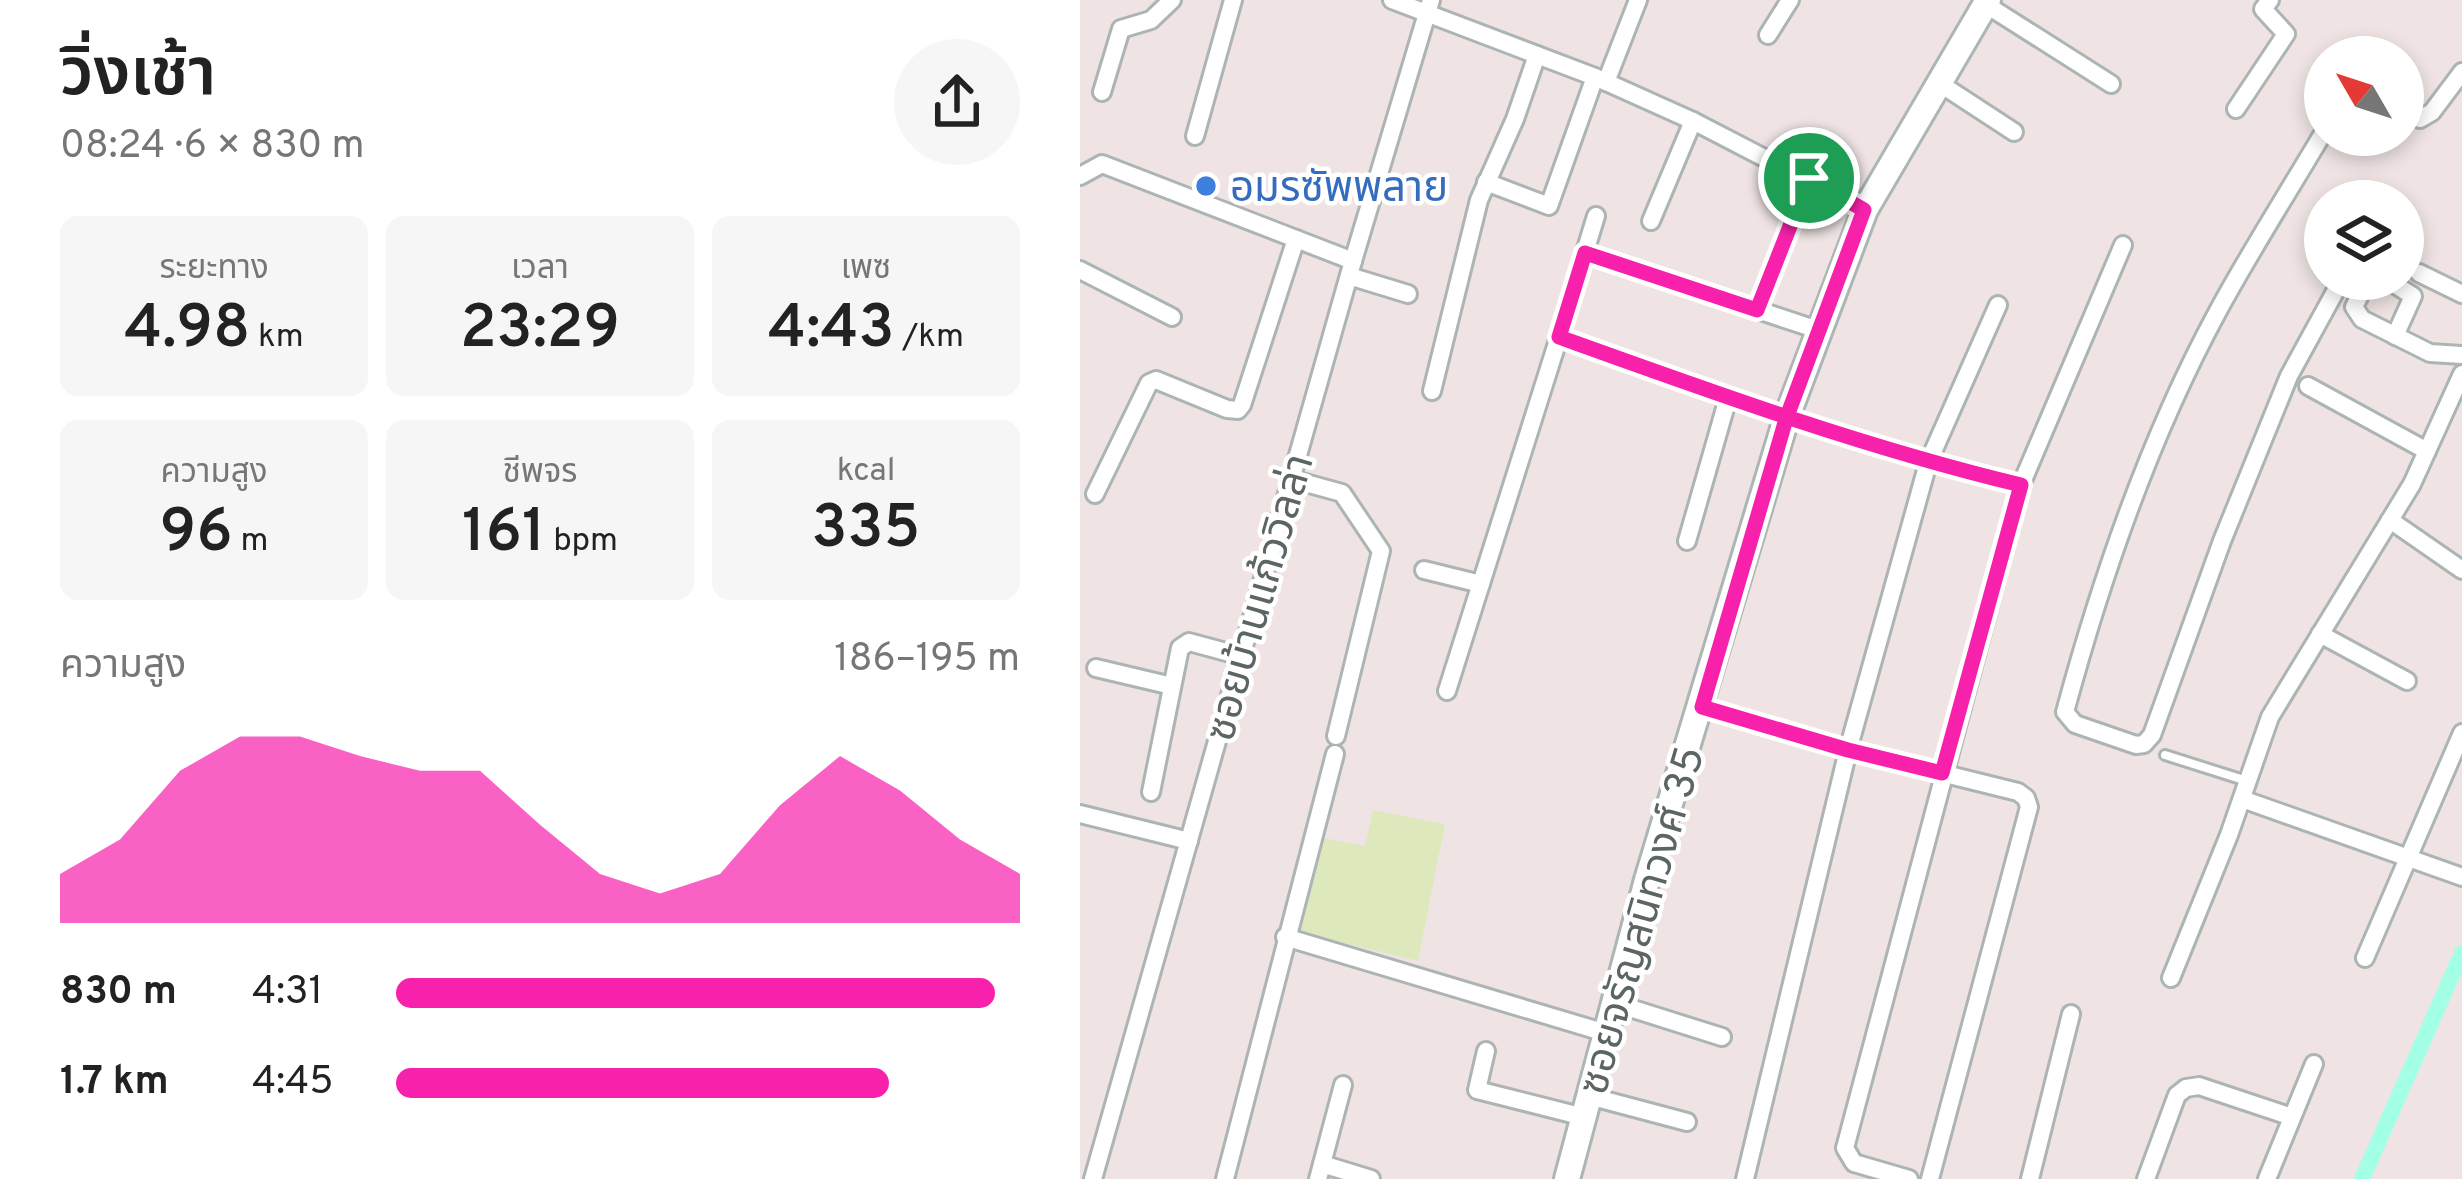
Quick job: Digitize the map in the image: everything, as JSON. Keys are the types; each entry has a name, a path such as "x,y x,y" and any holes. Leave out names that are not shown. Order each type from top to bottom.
{"street":[{"path":"1102,92 1121,29 1151,20 1172,0"},
{"path":"1195,136 1233,0"},
{"path":"1392,0 1428,8 1694,121 1864,210"},
{"path":"1486,182 1549,206 1638,0"},
{"path":"1768,35 1790,0"},
{"path":"2236,110 2286,34 2263,9 2270,0"},
{"path":"1986,2 2111,84"},
{"name":"ซอยจรัญสนิทวงศ์ 35","path":"1567,1179 1647,880 1786,419 1864,210 1986,2"},
{"name":"ซอยบ้านแก้ววิลล่า","path":"1093,1179 1428,8"},
{"path":"1432,391 1486,182 1537,55"},
{"path":"2424,117 2462,72"},
{"path":"1939,83 2014,132"},
{"path":"1651,221 1694,121"},
{"path":"2310,156 2216,314 2128,508 2065,712 2075,724 2136,745 2152,735 2222,541 2289,376 2331,300"},
{"path":"1080,176 1102,164 1296,239 1408,294"},
{"path":"1757,310 1809,178"},
{"path":"1447,692 1596,216"},
{"path":"1095,494 1149,383 1156,380 1227,409 1238,410 1242,405 1296,239"},
{"path":"1909,1179 1854,1163 1845,1148 2021,485 2123,245"},
{"path":"1585,253 1818,330"},
{"path":"1080,270 1172,317"},
{"path":"2424,275 2462,294"},
{"path":"2358,300 2355,312 2395,336 2430,353 2462,355"},
{"path":"2395,336 2411,300"},
{"path":"1745,1179 1848,750 1928,463 1998,305"},
{"path":"1559,337 1786,419 1928,463 2021,485"},
{"path":"2170,978 2270,717 2390,520 2462,374"},
{"path":"2308,386 2427,451"},
{"path":"1687,541 1728,398"},
{"path":"1225,1179 1381,551 1342,493 1291,479"},
{"path":"2390,520 2462,570"},
{"path":"1424,570 1481,584"},
{"path":"2320,634 2407,681"},
{"path":"1150,792 1180,648 1185,643 1241,656"},
{"path":"1096,668 1172,686"},
{"path":"1702,707 2018,792 2026,798 2029,807 1930,1179"},
{"path":"2365,958 2462,733"},
{"path":"2245,790 2462,877"},
{"path":"1080,814 1189,841"},
{"path":"1286,937 1606,1033"},
{"path":"1614,1004 1722,1037"},
{"path":"2030,1179 2071,1014"},
{"path":"1486,1051 1477,1090 1687,1122"},
{"path":"2267,1179 2314,1064"},
{"path":"1343,1085 1320,1171 1371,1179"},
{"path":"2146,1179 2177,1095 2186,1088 2199,1086 2293,1118"}],"lane":[{"path":"2165,755 2245,790"}],"green space":[{"path":"1373,810 1445,824 1418,961 1299,932 1324,838 1365,846"}],"waterway":[{"path":"2362,1179 2462,953"}],"place":[{"name":"อมรซัพพลาย","path":"1206,186"}],"route":[{"path":"1809,178 1757,310 1585,253 1559,337 1786,419 1928,463 2021,485 1942,773 1702,707 1786,419 1864,210 1809,178"}]}
